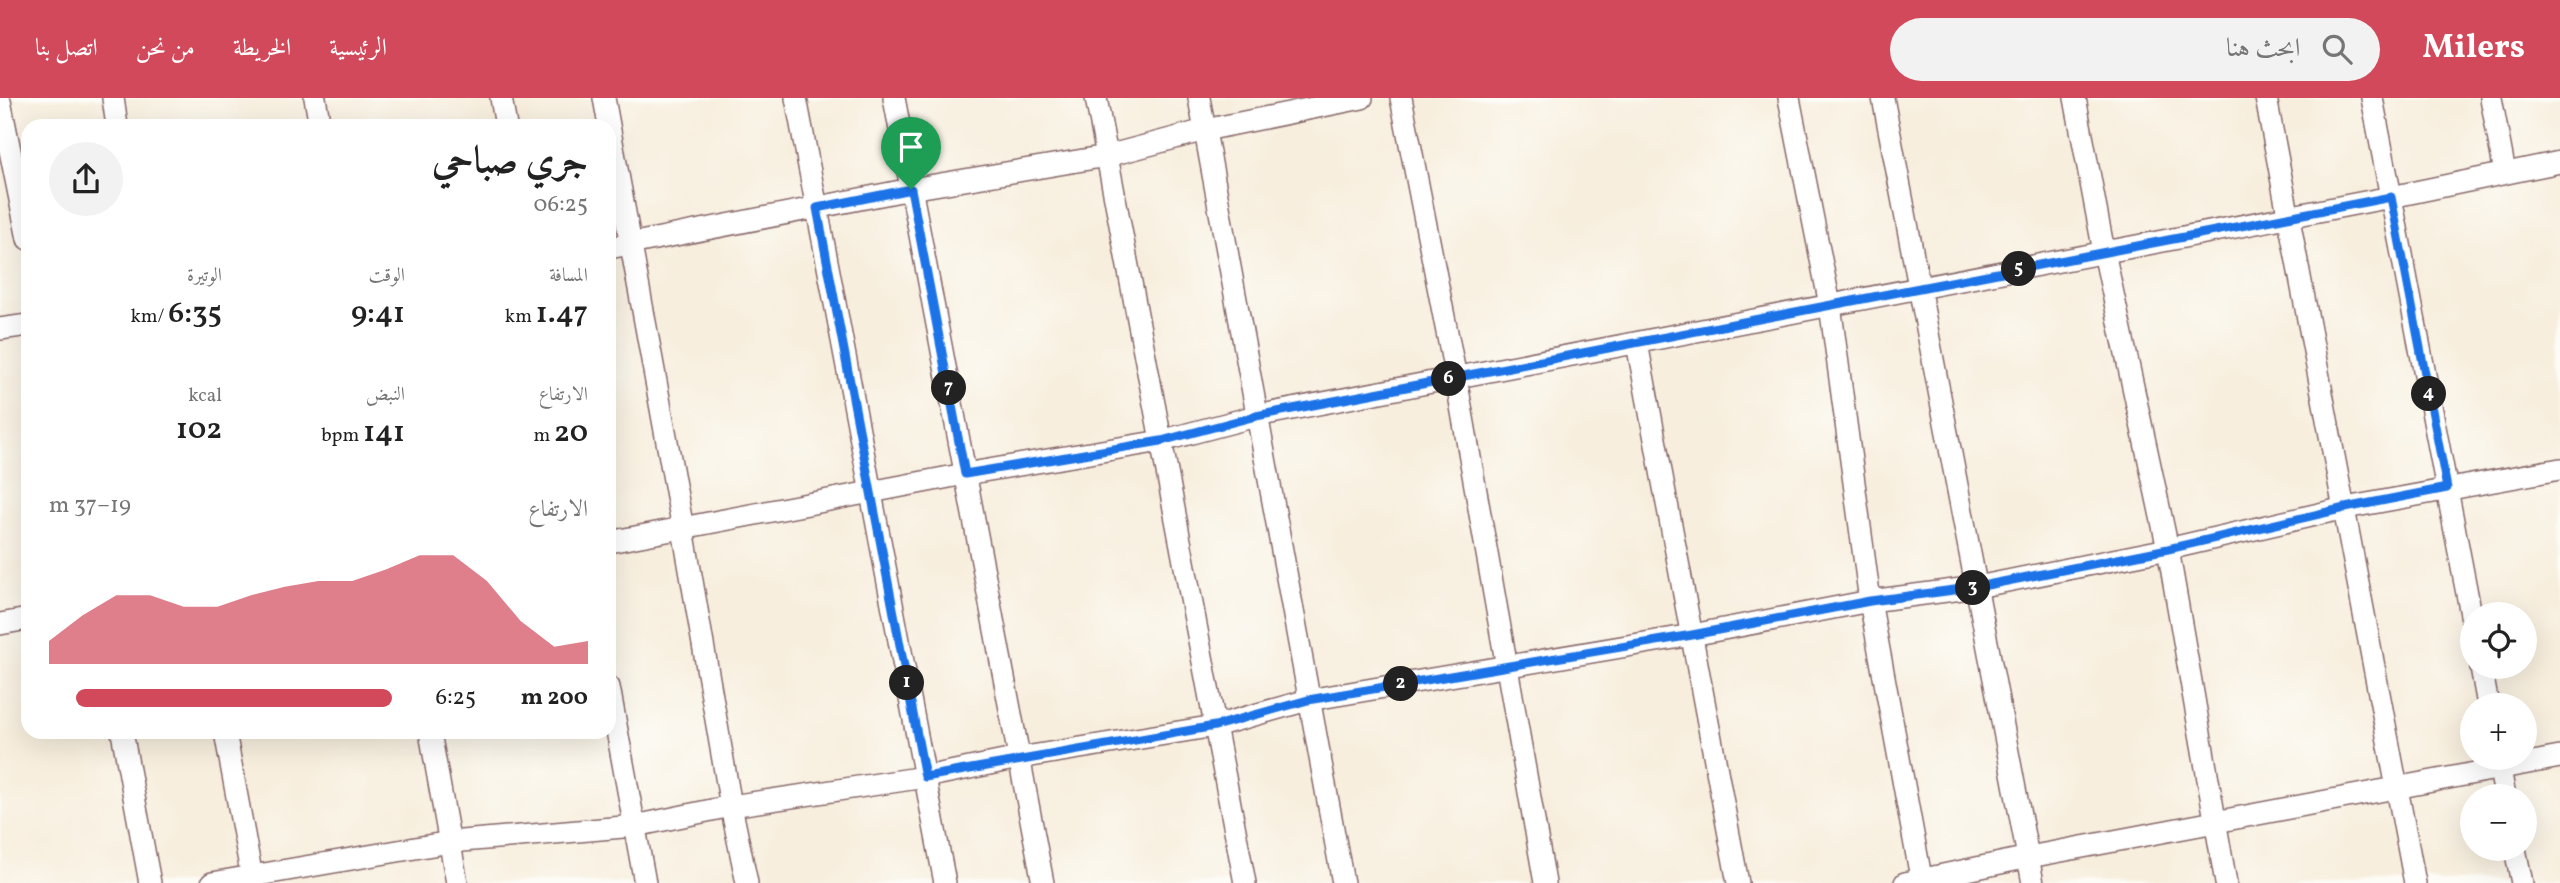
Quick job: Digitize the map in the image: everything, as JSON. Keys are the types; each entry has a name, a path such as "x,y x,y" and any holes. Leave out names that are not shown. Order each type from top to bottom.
{"street":[{"path":"113,98 116,119"},
{"path":"315,98 319,119"},
{"path":"501,98 505,119"},
{"path":"604,98 608,119"},
{"path":"796,98 945,883"},
{"path":"894,98 1043,883"},
{"path":"1096,98 1245,883"},
{"path":"1199,98 1343,883"},
{"path":"616,246 911,189 1107,156 1205,130 1362,98"},
{"path":"1401,98 1457,377 1545,883"},
{"path":"1789,98 1830,305 1870,601 1916,882 2029,857 2397,789 2472,770"},
{"path":"1883,98 2034,883"},
{"path":"2075,98 2104,252 2168,549 2226,883"},
{"path":"2266,98 2415,883"},
{"path":"2372,98 2469,602"},
{"path":"2491,98 2505,173"},
{"path":"0,101 21,204"},
{"path":"616,162 747,883"},
{"path":"616,541 965,474 1161,441 1256,416 2560,162"},
{"path":"0,329 21,326"},
{"path":"1637,343 1738,883"},
{"path":"212,883 253,879 450,842 635,826 731,806 925,777 1019,758 1215,726 1308,700 1692,635 1870,601 1977,587 2168,549 2345,508 2560,469"},
{"path":"0,624 21,620"},
{"path":"616,724 645,883"},
{"path":"123,739 150,883"},
{"path":"226,739 253,879"},
{"path":"431,739 457,883"},
{"path":"2537,759 2560,757"},
{"path":"2517,861 2522,883"}],"route":[{"path":"911,189 965,474 1161,441 1256,416 2391,197 2447,488 2345,508 2168,549 1977,587 1870,601 1692,635 1308,700 1215,726 1019,758 925,777 817,208 911,189"}]}
